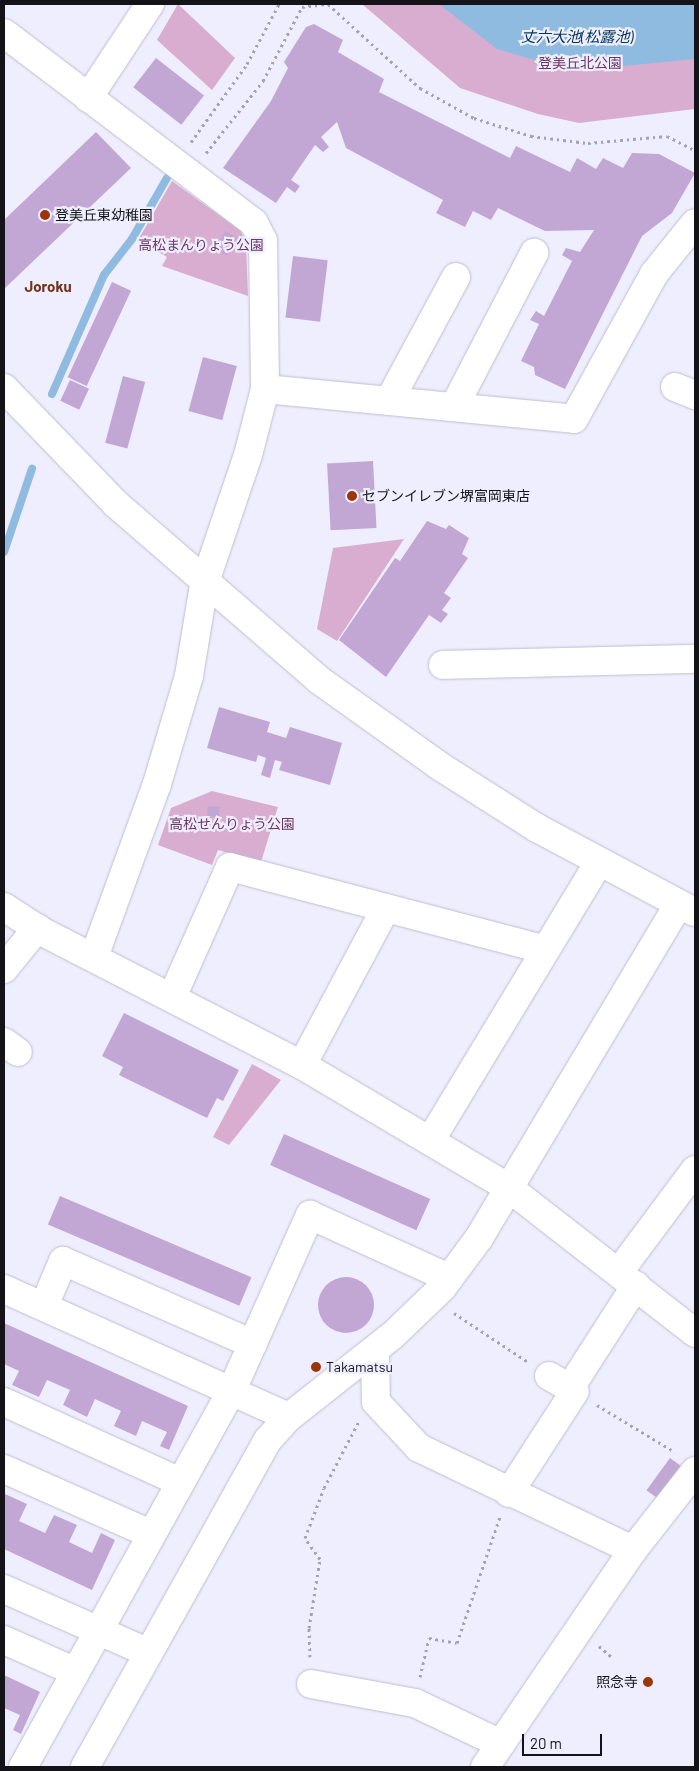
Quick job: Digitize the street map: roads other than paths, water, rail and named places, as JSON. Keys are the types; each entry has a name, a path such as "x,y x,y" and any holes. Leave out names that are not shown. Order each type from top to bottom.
{"street":[{"path":"88,98 150,4"},
{"path":"4,33 254,223 263,241 265,389 248,455 204,585 188,676 157,784 94,957"},
{"path":"265,389 574,419 654,274 695,223"},
{"path":"454,407 534,253"},
{"path":"389,401 456,277"},
{"path":"4,388 116,504 204,585 319,680 438,765 599,862 687,909 509,1188 449,1278 431,1298 375,1350 290,1417 268,1440 85,1767"},
{"path":"443,665 695,659"},
{"path":"430,1141 543,949 599,862"},
{"path":"173,995 230,867 543,949"},
{"path":"4,907 37,928 173,995 302,1065 509,1188 627,1278 695,1333"},
{"path":"302,1065 386,908"},
{"path":"4,969 37,928"},
{"path":"550,1376 570,1388 627,1278 692,1181"},
{"path":"23,1767 97,1629 232,1390 310,1215 449,1278"},
{"path":"44,1306 63,1262 253,1344"},
{"path":"4,1289 290,1417"},
{"path":"375,1350 376,1402 419,1448 509,1493 633,1550"},
{"path":"509,1493 574,1391"},
{"path":"4,1402 180,1482"},
{"path":"4,1469 151,1534"},
{"path":"485,1767 633,1550 690,1472"},
{"path":"4,1589 150,1653"},
{"path":"4,1640 74,1671"},
{"path":"311,1684 415,1703 501,1744"}],"water":[{"name":"丈六大池(松露池)","path":"439,4 695,4 695,59 572,71 497,49"}],"waterway":[{"path":"52,394 104,275 132,239 167,178"},
{"path":"4,552 32,469"}],"place":[{"name":"登美丘東幼稚園","path":"45,215"},
{"name":"セブンイレブン堺富岡東店","path":"352,496"},
{"name":"Takamatsu","path":"316,1367"},
{"name":"照念寺","path":"648,1682"}],"district":[{"name":"Joroku","path":"48,287"}],"park label":[{"name":"登美丘北公園","path":"580,63"},
{"name":"高松まんりょう公園","path":"201,245"},
{"name":"高松せんりょう公園","path":"232,824"}]}
